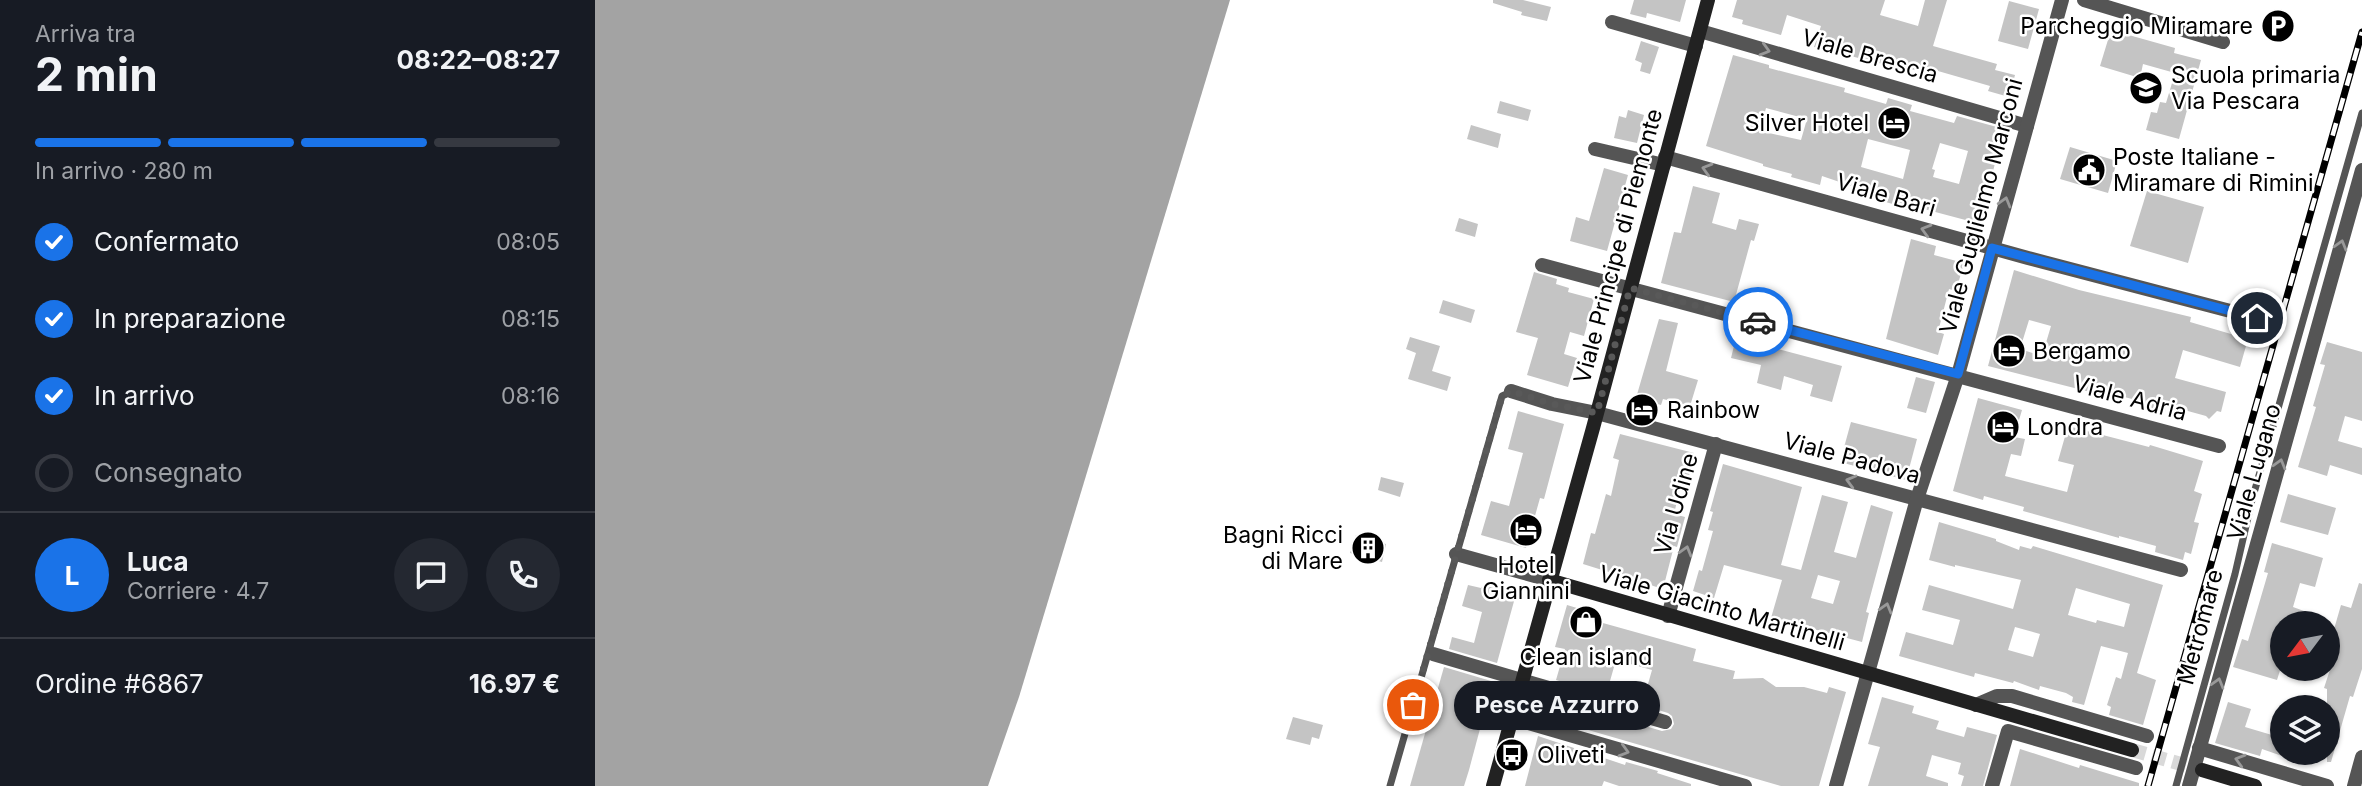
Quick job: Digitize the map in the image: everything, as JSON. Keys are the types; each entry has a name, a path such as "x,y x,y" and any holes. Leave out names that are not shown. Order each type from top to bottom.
{"street":[{"name":"Viale Principe di Piemonte","path":"1493,786 1708,0"},
{"name":"Viale Guglielmo Marconi","path":"1836,786 1917,499 1958,374 2062,0"},
{"path":"2084,0 2223,42"},
{"path":"1612,22 1696,46"},
{"name":"Viale Brescia","path":"1700,31 2027,125"},
{"name":"Viale Bari","path":"1595,149 1664,161 2257,318"},
{"name":"Viale Lugano","path":"2189,786 2362,170"},
{"name":"Viale Adria","path":"1542,265 1958,374 2219,446"},
{"name":"Viale Padova","path":"1511,391 2181,570"},
{"name":"Via Udine","path":"1668,617 1716,444"},
{"name":"Viale Giacinto Martinelli","path":"1456,554 2132,750"},
{"path":"1433,654 1665,722"},
{"path":"1976,705 1997,696 2012,696 2147,736"},
{"path":"1511,718 1745,786"},
{"path":"1992,786 2008,731 2136,768"},
{"path":"2199,748 2327,786"},
{"path":"2354,786 2362,757"},
{"path":"2202,770 2255,786"}],"lane":[{"name":"Metromare","path":"2176,786 2235,574 2252,500 2362,113"},
{"path":"1389,786 1502,396 1511,391"}],"shaded area":[{"path":"595,0 1230,0 1019,697 988,786 595,786"}],"building":[{"path":"1493,0 1523,0 1551,7 1547,21 1521,15 1522,12 1493,3"},
{"path":"1634,0 1686,0 1680,22 1647,13 1646,18 1630,14"},
{"path":"1737,0 1885,0 1880,15 1918,26 1925,0 1947,0 1933,46 1997,64 1995,70 2015,75 2009,97 1988,91 1990,86 1931,69 1929,74 1814,47 1821,26 1787,15 1781,35 1742,24 1743,20 1732,17"},
{"path":"2009,1 2039,9 2028,49 1998,41"},
{"path":"2111,30 2175,48 2174,53 2201,60 2179,139 2146,130 2151,112 2157,113 2160,102 2166,103 2175,73 2143,64 2140,78 2100,66"},
{"path":"1641,41 1659,47 1650,74 1640,71 1642,63 1635,60"},
{"path":"1733,55 1769,65 1769,68 1845,88 1844,92 1886,104 1888,98 1912,105 1910,111 1954,123 1957,116 2004,129 1992,175 1987,174 1973,222 1924,209 1922,214 1895,207 1896,205 1865,196 1866,191 1822,176 1820,185 1706,146","holes":["1766,108 1807,119 1801,140 1760,131","1868,139 1910,150 1903,179 1861,167","1940,143 1968,151 1959,184 1933,177 1935,170 1932,169"]},
{"path":"1500,101 1531,110 1528,121 1497,113"},
{"path":"1628,110 1644,115 1637,143 1614,138 1619,116 1626,118"},
{"path":"1471,125 1501,134 1498,148 1467,139"},
{"name":"Poste Italiane - Miramare di Rimini","path":"2070,147 2117,161 2108,193 2060,179"},
{"path":"1604,168 1628,175 1607,251 1570,241 1576,217 1589,221"},
{"path":"1693,186 1720,193 1712,223 1736,230 1739,219 1759,224 1754,241 1751,240 1734,302 1661,283 1674,232 1681,233"},
{"path":"2147,191 2204,207 2188,263 2130,246"},
{"path":"1459,218 1478,224 1475,237 1455,231"},
{"path":"1911,239 1936,246 1934,255 1964,263 1956,291 1949,289 1938,332 1944,334 1938,355 1886,339"},
{"path":"2014,270 2079,290 2191,317 2190,322 2248,339 2240,367 2183,350 2175,378 2226,392 2221,412 2217,411 2209,419 2166,405 2165,412 2142,406 2143,402 2095,389 2094,393 1988,366","holes":["2029,320 2051,326 2042,356 2020,349"]},
{"path":"1534,272 1557,279 1556,284 1569,288 1568,292 1594,299 1584,336 1570,332 1564,354 1577,358 1568,387 1527,375 1538,338 1516,332"},
{"path":"1443,300 1475,310 1471,323 1439,313"},
{"path":"1659,319 1678,323 1666,371 1698,380 1690,406 1663,399 1661,405 1636,398"},
{"path":"1410,337 1440,346 1432,371 1451,377 1447,391 1408,379 1416,353 1406,349"},
{"path":"1736,338 1842,366 1832,402 1810,396 1813,385 1784,376 1781,390 1757,383 1761,365 1731,358"},
{"path":"2327,342 2362,352 2362,421 2345,416 2338,441 2362,448 2362,475 2330,465 2327,476 2298,467 2316,407 2313,406 2325,365 2320,364"},
{"path":"1916,377 1935,382 1926,413 1907,408"},
{"path":"1978,398 2022,410 2014,437 2025,439 2021,456 2011,454 2005,476 2067,492 2074,465 2058,461 2068,426 2149,447 2150,445 2203,461 2194,491 2202,494 2194,522 2199,523 2191,554 2185,552 2183,560 2155,552 2156,546 2023,511 2024,507 1984,496 1983,500 1953,491"},
{"path":"1518,411 1564,424 1544,499 1540,498 1526,548 1481,535 1491,501 1509,506 1523,453 1508,449"},
{"path":"1851,422 1917,439 1906,480 1840,462"},
{"path":"1620,434 1694,453 1688,481 1682,480 1674,514 1685,517 1663,589 1583,564 1606,494 1611,496 1619,460 1613,458"},
{"path":"1723,464 1802,487 1781,565 1801,570 1822,495 1848,502 1834,552 1856,558 1871,505 1893,512 1866,612 1869,613 1862,642 1771,618 1782,580 1724,565 1714,598 1693,591 1699,570 1702,571 1713,531 1708,530 1713,512 1710,511","holes":["1818,575 1840,581 1833,604 1811,598"]},
{"path":"1381,477 1404,483 1400,497 1378,490"},
{"path":"2288,494 2336,508 2328,535 2280,522"},
{"path":"1939,522 1996,539 2019,550 2020,546 2031,549 2033,546 2163,585 2137,673 2156,680 2143,725 2109,715 2111,707 2107,705 2116,677 2121,679 2128,653 2101,646 2084,705 2072,702 2073,697 2066,693 2040,686 2039,690 2014,681 2013,683 1975,673 1974,677 1899,656 1906,632 1953,645 1960,620 1922,610 1929,585 2013,609 2021,580 1929,560","holes":["2076,588 2130,604 2124,627 2068,615","2015,627 2040,634 2033,657 2008,650"]},
{"name":"Bagni Ricci di Mare","path":"1356,535 1386,544 1382,562 1350,553"},
{"path":"2272,543 2323,558 2315,587 2300,583 2293,607 2304,611 2270,611 2270,678 2233,667 2242,639 2248,641 2268,573 2264,572"},
{"path":"2359,583 2362,584 2362,669 2353,697 2350,696 2340,731 2340,695 2327,695 2327,689 2324,688 2326,681 2340,681 2339,611 2341,605 2351,608"},
{"path":"1468,585 1481,588 1483,585 1516,594 1497,663 1449,649 1452,637 1474,643 1482,612 1462,606"},
{"path":"1567,605 1587,611 1585,618 1696,649 1693,661 1735,671 1733,679 1763,678 1776,687 1804,687 1827,693 1829,687 1846,692 1819,786 1781,786 1540,716 1546,697 1662,731 1671,729 1674,724 1668,713 1642,705 1652,670 1616,660 1606,695 1556,680 1565,649 1555,647"},
{"path":"1444,667 1491,681 1492,684 1469,770 1464,786 1410,786"},
{"path":"1882,697 1914,706 1912,713 1939,721 1936,729 1964,737 1967,727 1997,735 1983,786 1961,786 1964,776 1958,774 1961,763 1932,755 1926,776 1948,783 1948,786 1868,786 1880,747 1868,744"},
{"path":"2228,702 2251,709 2245,727 2270,734 2270,752 2262,749 2260,756 2215,743"},
{"path":"1293,717 1323,725 1319,739 1312,737 1310,745 1286,739"},
{"path":"1538,736 1625,765 1626,762 1658,771 1657,773 1691,786 1619,786 1604,781 1602,786 1525,786"},
{"path":"2020,749 2139,783 2139,786 2010,786"}],"tunnel":[{"path":"2132,750 2202,770"}],"railway":[{"path":"2148,786 2362,32"}],"way so far":[{"path":"1413,705 1502,396 1511,391 1552,404 1597,413 1630,288 1758,322"}],"place":[{"name":"Parcheggio Miramare","path":"2278,26"},
{"name":"Scuola primaria Via Pescara","path":"2146,88"},
{"name":"Silver Hotel","path":"1894,123"},
{"name":"Poste Italiane - Miramare di Rimini","path":"2089,170"},
{"name":"Bergamo","path":"2009,351"},
{"name":"Rainbow","path":"1642,410"},
{"name":"Londra","path":"2003,427"},
{"name":"Hotel Giannini","path":"1526,530"},
{"name":"Bagni Ricci di Mare","path":"1368,548"},
{"name":"Clean island","path":"1586,622"},
{"name":"Pesce Azzurro","path":"1413,705"},
{"name":"Oliveti","path":"1512,755"}],"route":[{"path":"1758,322 1958,374 1992,248 2257,318"}]}
